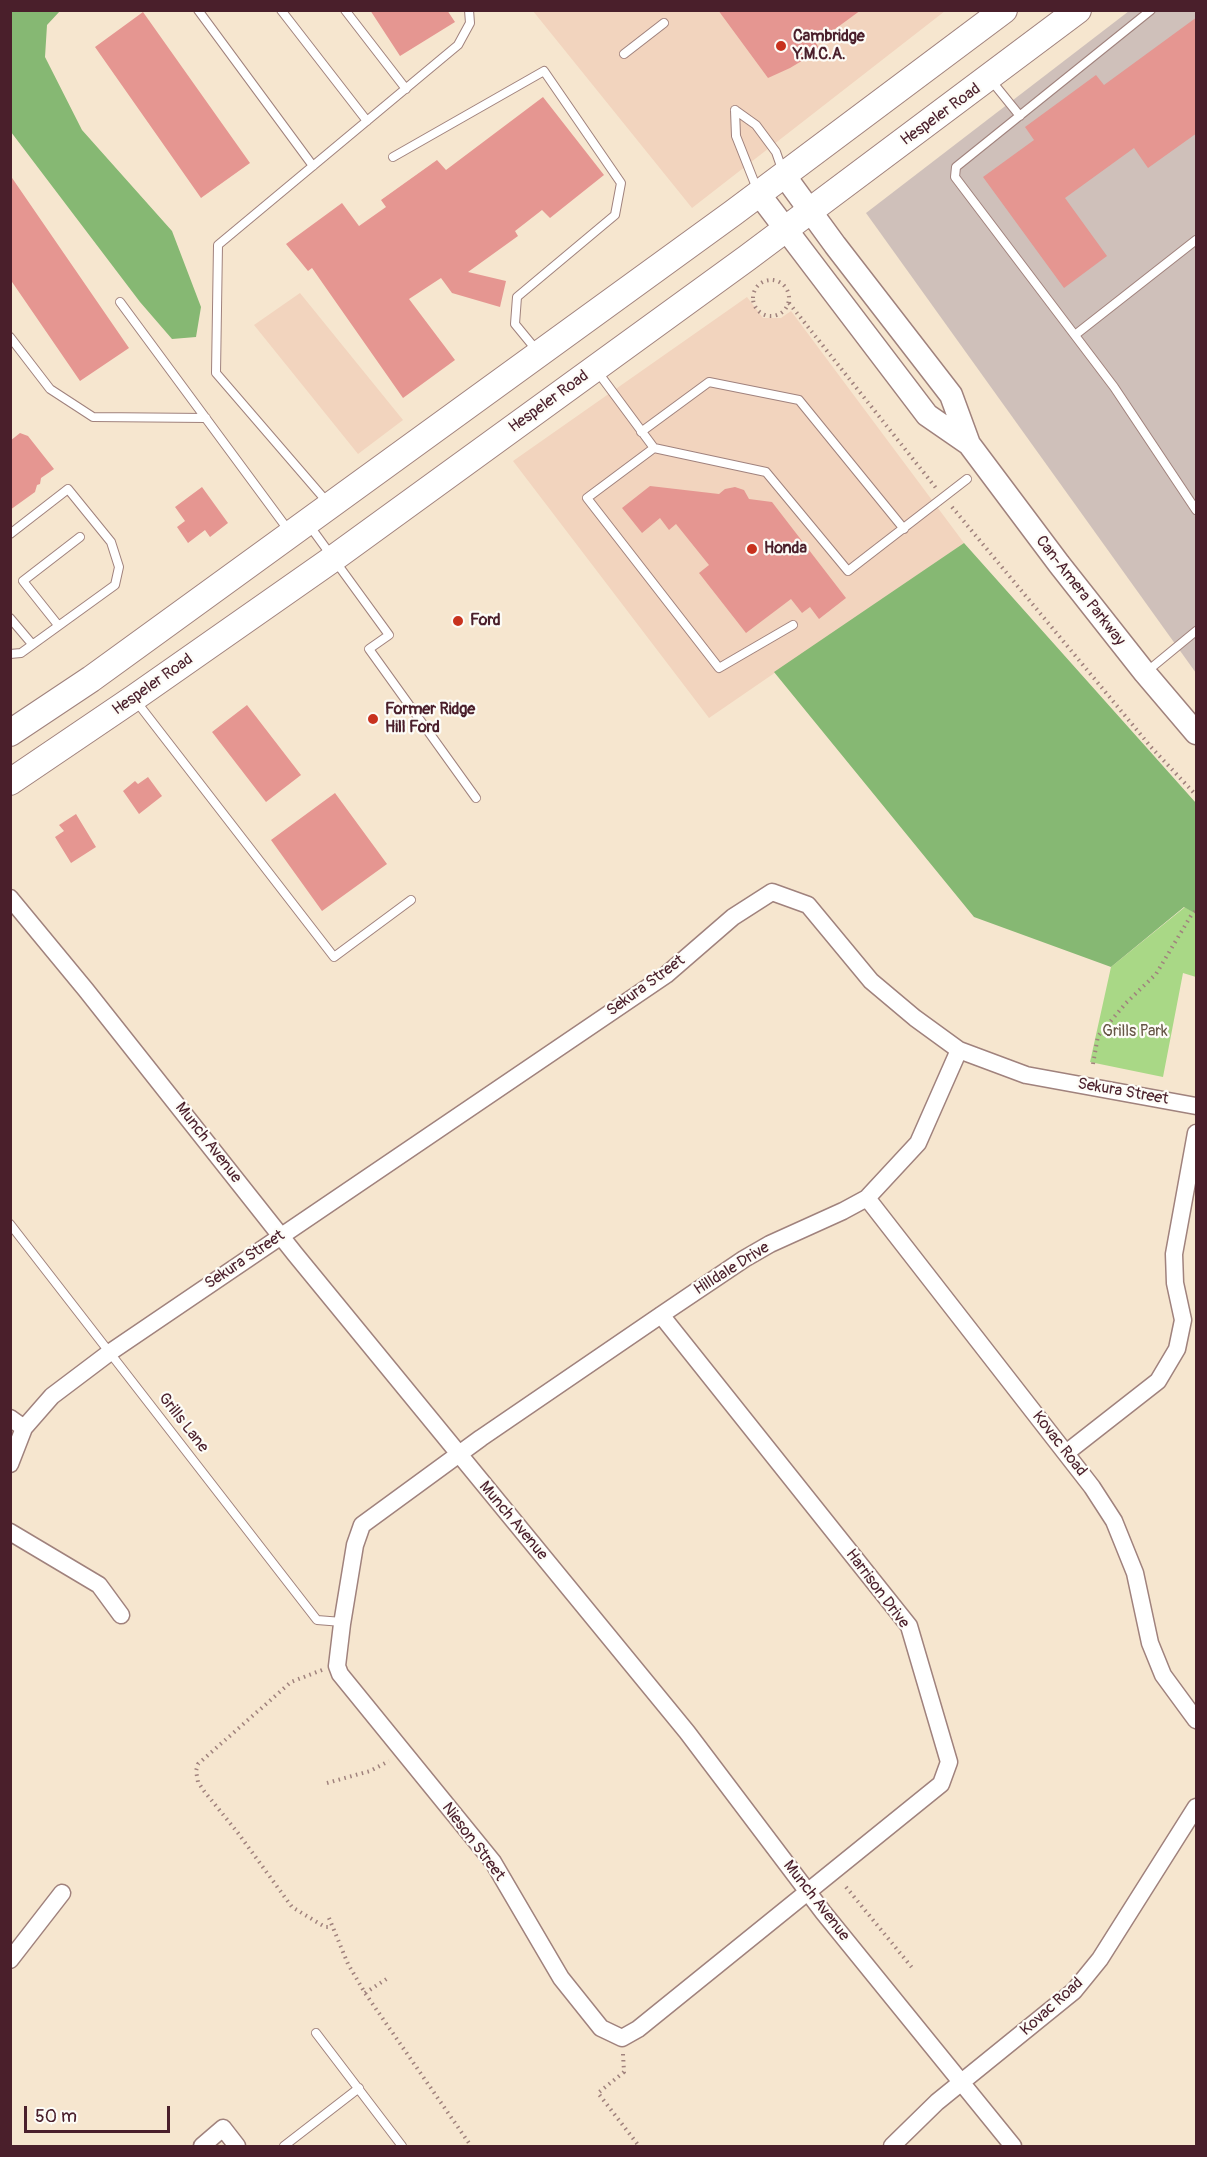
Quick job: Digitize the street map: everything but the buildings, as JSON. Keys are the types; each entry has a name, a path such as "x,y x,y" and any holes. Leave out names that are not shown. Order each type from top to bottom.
{"main road":[{"name":"Hespeler Road","path":"10,782 334,558 786,229 989,79 1078,10"},
{"path":"10,733 91,679 759,194 999,12"},
{"name":"Can-Amera Parkway","path":"784,175 951,395 969,444 1059,564 1145,673 1197,733"},
{"name":"Can-Amera Parkway","path":"759,194 927,415 969,444"}],"street":[{"name":"Sekura Street","path":"10,1464 17,1423 109,1353 666,975 733,916 772,892 807,905 871,981 915,1018 959,1050 1026,1075 1197,1106"},
{"name":"Munch Avenue","path":"10,898 281,1236 687,1732 808,1892 1013,2146"},
{"name":"Hilldale Drive","path":"459,1455 744,1259 770,1244 867,1198 918,1143 959,1050"},
{"path":"1066,1453 1158,1381 1177,1349 1184,1320 1175,1282 1174,1254 1197,1133"},
{"name":"Kovac Road","path":"867,1198 1066,1453 1114,1521 1135,1573 1150,1642 1163,1675 1197,1720"},
{"name":"Harrison Drive","path":"661,1315 909,1626 949,1762 941,1784 808,1892"},
{"path":"337,1666 355,1545 362,1525 459,1455"},
{"path":"10,1532 99,1585 121,1615"},
{"name":"Nieson Street","path":"337,1666 340,1674 402,1752 493,1862 561,1978 601,2028 622,2038"},
{"name":"Kovac Road","path":"892,2146 928,2110 1074,1990 1100,1959 1197,1807"},
{"path":"622,2038 638,2029 808,1892"},
{"path":"10,1960 62,1893"},
{"path":"202,2146 223,2128 237,2146"}],"lane":[{"path":"198,10 313,166"},
{"path":"281,10 367,121"},
{"path":"345,10 406,89"},
{"path":"330,505 216,373 218,245 458,45 471,23 469,10"},
{"path":"1151,10 956,167 955,177 1114,387 1197,510"},
{"path":"624,54 664,23"},
{"path":"393,157 544,71 621,183 615,214 517,297 515,324 539,353"},
{"path":"989,79 1020,116"},
{"path":"759,194 736,136 735,110 756,125 763,134 776,152 784,175"},
{"path":"1075,335 1197,240"},
{"path":"120,302 206,418 299,528 334,558 388,635 369,649 476,798"},
{"path":"10,337 50,389 93,417 206,418"},
{"path":"595,369 654,448 766,472 848,571 967,479"},
{"path":"641,432 709,382 799,400 904,529"},
{"path":"654,448 587,498 719,668 793,625"},
{"path":"10,534 68,489 111,542 119,567 115,585 21,653 10,654"},
{"path":"58,625 23,581 80,537"},
{"path":"10,618 32,644"},
{"path":"1145,673 1197,632"},
{"path":"134,698 334,957 411,900"},
{"name":"Grills Lane","path":"10,1224 317,1620 342,1622"},
{"path":"316,2033 402,2146"},
{"path":"284,2146 359,2088"}],"path":[{"path":"789,303 782,313 771,316 760,312 753,303 753,297 758,285 768,279 781,280 788,292 789,303 944,498 1151,747 1197,795"},
{"path":"1093,1064 1098,1036 1126,1003 1156,974 1192,914 1197,911"},
{"path":"332,1926 325,1927 292,1906 204,1791 198,1782 196,1771 198,1764 291,1682 308,1674 337,1666"},
{"path":"327,1783 370,1771 402,1752"},
{"path":"846,1887 914,1970"},
{"path":"845,1895 850,1891"},
{"path":"329,1918 348,1964 365,1993 471,2146"},
{"path":"365,1993 388,1978"},
{"path":"622,2038 624,2072 598,2093 639,2146"}],"shaded area":[{"path":"533,11 945,11 692,208"},
{"path":"1129,11 1196,11 1196,673 866,213"},
{"path":"300,293 403,420 358,454 254,325"},
{"path":"747,297 763,318 781,318 791,311 964,543 709,718 513,461"}],"green space":[{"path":"11,10 60,11 47,25 45,57 82,130 172,231 201,307 196,337 172,339 140,302 11,132"},
{"path":"964,543 1196,803 1196,914 1184,907 1111,967 974,917 774,672"},
{"name":"Grills Park","path":"1185,907 1196,914 1196,977 1183,973 1163,1077 1090,1062 1111,967"}],"place":[{"name":"Cambridge Y.M.C.A.","path":"781,46"},
{"name":"Honda","path":"752,549"},
{"name":"Ford","path":"458,621"},
{"name":"Former Ridge Hill Ford","path":"373,719"}]}
